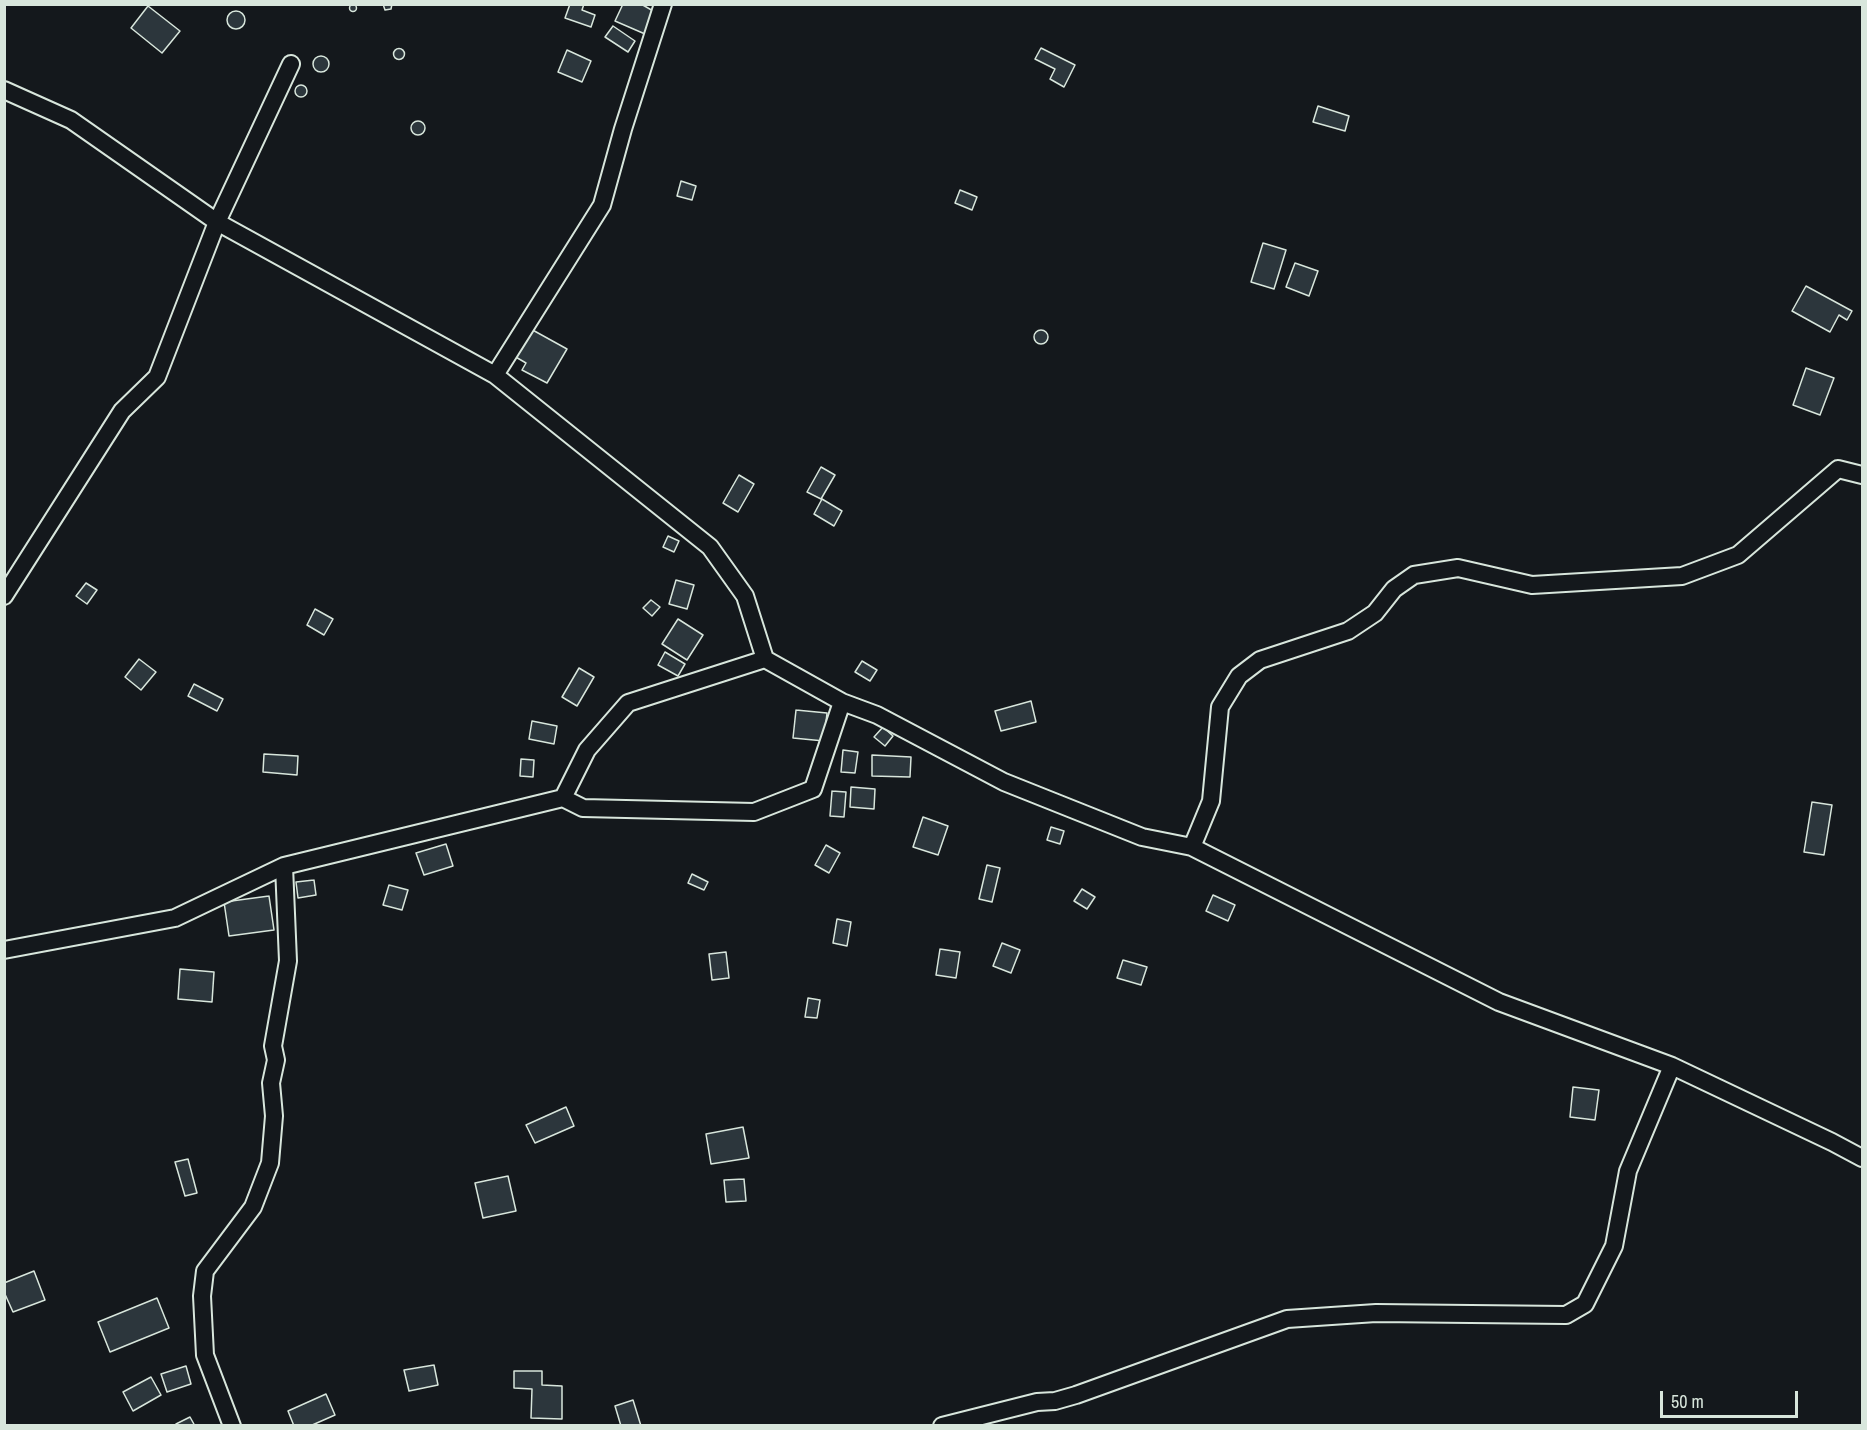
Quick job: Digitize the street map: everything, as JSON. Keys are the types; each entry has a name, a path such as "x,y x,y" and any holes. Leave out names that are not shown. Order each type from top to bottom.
{"street":[{"path":"495,375 602,205 623,129 663,4"},
{"path":"4,596 122,411 157,377 217,222 291,64"},
{"path":"4,90 71,120 217,222 495,375 710,547 745,596 765,658 842,702 877,715 1004,782 1142,837 1192,847 1499,1002 1672,1066 1863,1158"},
{"path":"1192,847 1211,801 1220,707 1239,676 1260,660 1348,631 1375,613 1394,589 1414,575 1458,568 1532,585 1682,576 1738,555 1838,469 1863,475"},
{"path":"563,798 587,750 628,703 765,658"},
{"path":"4,950 175,918 284,866 563,798 583,808 754,812 813,789 842,702"},
{"path":"232,1425 205,1355 202,1296 206,1271 253,1208 270,1163 274,1116 271,1083 276,1060 273,1046 288,962 284,866"},
{"path":"942,1425 1076,1395 1287,1319 1376,1313 1566,1315 1585,1304 1614,1246 1628,1171 1672,1066"}],"building":[{"path":"353,4 357,8 353,12 349,8"},
{"path":"383,4 392,4 391,9 385,10"},
{"path":"570,4 584,4 582,10 595,15 591,27 565,18"},
{"path":"623,4 641,4 655,12 645,34 615,21"},
{"path":"148,6 180,31 162,53 131,28"},
{"path":"232,11 240,11 245,16 243,27 232,29 227,24 227,16"},
{"path":"613,26 635,41 628,52 605,37"},
{"path":"1041,48 1075,65 1064,87 1050,79 1055,69 1035,59"},
{"path":"399,49 403,50 403,58 399,59 395,58 394,54 395,50"},
{"path":"567,50 591,61 582,82 558,72"},
{"path":"321,56 329,64 321,72 313,64"},
{"path":"301,85 307,91 301,97 295,91"},
{"path":"1318,106 1349,116 1345,131 1313,122"},
{"path":"415,121 421,121 425,128 421,135 415,135 411,131 411,125"},
{"path":"681,181 696,186 692,200 677,196"},
{"path":"960,190 977,197 972,210 955,203"},
{"path":"1263,243 1286,250 1274,289 1251,282"},
{"path":"1295,263 1318,271 1309,296 1286,287"},
{"path":"1806,286 1852,311 1847,320 1839,315 1830,332 1792,311"},
{"path":"529,328 567,349 547,383 522,370 526,363 514,356"},
{"path":"1041,330 1046,332 1048,337 1046,342 1041,344 1036,342 1034,337 1036,332"},
{"path":"1806,368 1834,378 1820,415 1793,405"},
{"path":"821,467 835,475 821,499 807,492"},
{"path":"739,475 754,484 738,512 723,503"},
{"path":"822,499 842,511 834,526 814,514"},
{"path":"668,536 679,541 674,552 663,547"},
{"path":"676,580 694,585 687,609 669,604"},
{"path":"86,583 97,590 87,604 76,596"},
{"path":"651,600 660,607 652,616 643,608"},
{"path":"315,609 333,619 324,635 307,625"},
{"path":"678,619 703,635 687,660 662,644"},
{"path":"665,652 685,664 678,676 658,665"},
{"path":"139,659 156,672 141,690 125,677"},
{"path":"862,661 877,670 870,681 855,672"},
{"path":"579,668 594,677 577,706 562,697"},
{"path":"194,684 223,699 217,711 188,696"},
{"path":"1031,701 1036,722 1001,731 995,711"},
{"path":"796,710 827,713 824,741 793,738"},
{"path":"532,721 557,726 554,744 529,739"},
{"path":"883,727 893,736 885,746 874,737"},
{"path":"843,750 858,752 855,773 841,772"},
{"path":"264,754 298,756 297,775 263,772"},
{"path":"872,755 911,757 910,777 872,776"},
{"path":"521,759 534,760 533,777 520,776"},
{"path":"851,787 875,789 874,809 850,807"},
{"path":"832,791 846,792 844,817 830,816"},
{"path":"1812,802 1832,805 1824,855 1804,852"},
{"path":"923,817 948,826 938,855 913,847"},
{"path":"1051,827 1064,831 1060,844 1047,840"},
{"path":"446,844 453,866 424,875 416,853"},
{"path":"826,845 840,853 829,873 815,865"},
{"path":"987,865 1000,868 992,902 979,899"},
{"path":"692,874 708,882 704,890 688,883"},
{"path":"314,880 316,895 298,898 296,882"},
{"path":"389,885 408,890 402,910 383,905"},
{"path":"1082,889 1095,897 1087,909 1074,901"},
{"path":"1213,895 1235,905 1228,921 1206,911"},
{"path":"269,896 274,930 229,936 224,902"},
{"path":"837,919 851,922 847,946 833,943"},
{"path":"1002,943 1020,950 1011,973 993,966"},
{"path":"940,949 960,952 956,978 936,975"},
{"path":"726,952 729,978 712,980 709,954"},
{"path":"1123,960 1147,967 1141,985 1117,978"},
{"path":"180,969 214,972 212,1002 178,999"},
{"path":"808,998 820,1000 817,1018 805,1017"},
{"path":"1573,1087 1599,1090 1595,1120 1570,1117"},
{"path":"566,1107 574,1126 535,1143 526,1125"},
{"path":"743,1127 749,1158 711,1164 706,1134"},
{"path":"188,1159 197,1193 185,1196 175,1162"},
{"path":"508,1176 516,1211 483,1218 475,1183"},
{"path":"744,1179 746,1201 726,1202 724,1180"},
{"path":"34,1271 45,1300 13,1312 4,1292 4,1283"},
{"path":"157,1298 169,1328 110,1352 98,1322"},
{"path":"434,1365 438,1385 409,1391 404,1370"},
{"path":"186,1366 191,1384 167,1392 161,1374"},
{"path":"514,1371 542,1371 542,1385 562,1386 562,1419 531,1418 532,1389 514,1388"},
{"path":"151,1377 161,1395 133,1411 123,1392"},
{"path":"326,1394 335,1415 310,1426 294,1426 288,1411"},
{"path":"633,1400 641,1426 621,1426 615,1406"},
{"path":"190,1417 195,1426 176,1426 176,1424"}]}
